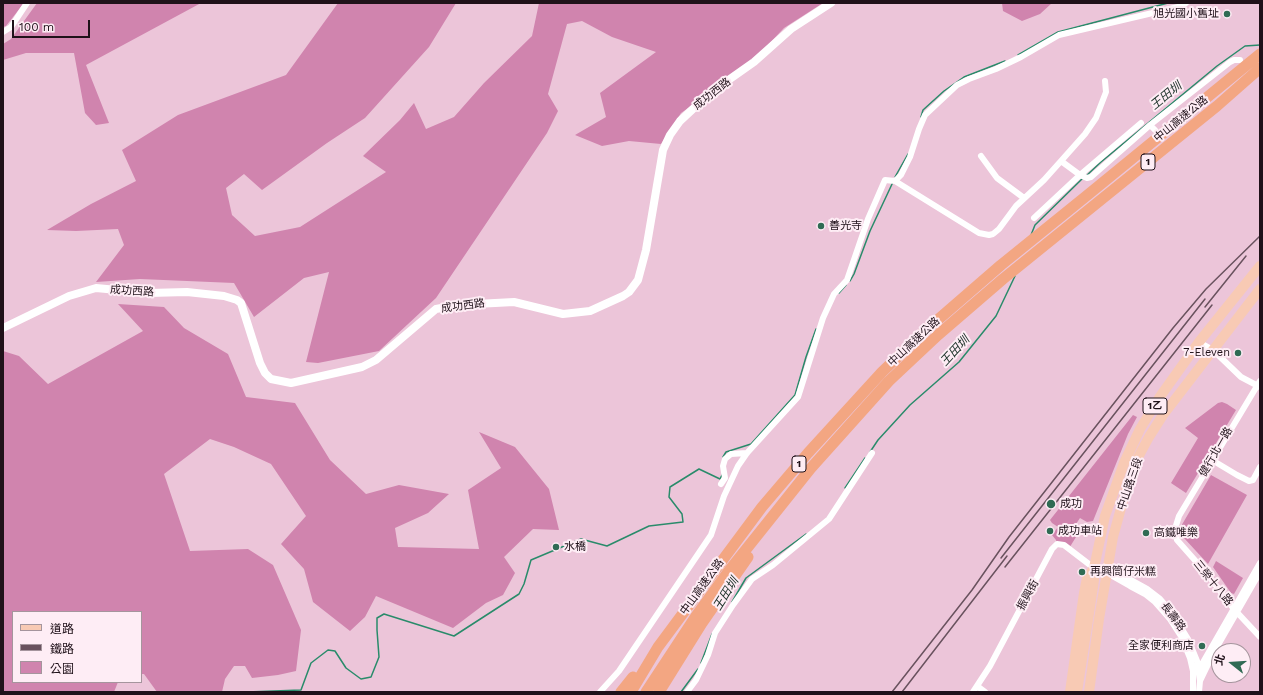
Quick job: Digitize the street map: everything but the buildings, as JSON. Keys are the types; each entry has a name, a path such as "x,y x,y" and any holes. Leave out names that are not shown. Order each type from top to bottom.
{"highway":[{"name":"中山高速公路","path":"631,692 658,647 762,507 808,453 882,372 926,330 1035,236 1260,54"},
{"name":"中山高速公路","path":"646,692 701,609 760,531 811,468 889,381 938,335 1003,279 1218,106 1260,68"},
{"path":"659,692 702,623 750,554 760,531"},
{"path":"621,692 658,647"}],"main road":[{"name":"中山路三段","path":"1078,692 1094,580 1094,568 1105,516 1129,450 1159,398 1199,342 1260,266"},
{"name":"中山路三段","path":"1089,692 1099,619 1113,537 1135,463 1163,415 1260,289"},
{"name":"中山路三段","path":"1070,692 1084,592 1087,578 1094,568"}],"street":[{"path":"3,32 11,27 27,3"},
{"name":"成功西路","path":"3,328 69,296 96,288 149,293 187,292 224,296 237,300 241,303 265,373 271,379 291,383 362,367 376,360 436,309 457,305 514,302 563,314 590,311 623,296 629,292 638,280 646,250 664,150 670,135 680,121 710,93 754,62 791,29 831,3"},
{"path":"894,181 901,176 910,157 925,115 957,85 1021,57 1059,35 1178,7 1186,3"},
{"path":"1061,161 1080,175 1087,178 1091,177 1150,125 1230,62 1240,60"},
{"path":"600,692 619,671 711,535 724,496 738,466 746,453 798,397 823,318 834,294 847,280 868,219 885,180 894,181 979,233 989,235 993,234 999,229 1016,206 1044,180 1085,134 1096,118 1106,92 1105,81"},
{"path":"1034,218 1080,175 1141,122"},
{"path":"1150,125 1155,130"},
{"path":"982,156 997,178 1024,198"},
{"path":"1199,342 1213,350 1241,377 1259,385"},
{"name":"健行北一路","path":"1175,525 1212,460 1259,385"},
{"path":"721,484 725,478 723,466 725,459 731,454 746,453"},
{"path":"687,692 696,680 708,655 715,633 732,605 752,579 773,565 829,519 839,506 872,453"},
{"path":"1212,460 1249,481 1252,480 1260,468"},
{"name":"三榮十八路","path":"1175,525 1174,532 1177,540 1208,575 1235,610 1260,637"},
{"name":"振興街","path":"973,692 990,666 1054,546 1057,544 1064,545 1094,568"},
{"path":"1195,691 1260,563"},
{"name":"長壽路","path":"1094,568 1107,573 1145,594 1155,602 1170,619 1190,658 1195,691"},
{"path":"1193,679 1206,655 1260,572"},
{"name":"長壽路","path":"1107,573 1118,573 1147,589 1160,599 1182,627 1188,639 1200,681"},
{"path":"1192,650 1197,655 1206,655"},
{"path":"977,686 985,692"}],"green space":[{"path":"3,3 24,3 6,26 3,27"},
{"path":"37,3 201,3 86,65 109,123 96,125 85,113 74,53 26,53 3,60 3,44 11,39"},
{"path":"338,3 456,3 429,47 365,118 327,143 262,190 244,174 226,188 232,215 255,236 300,227 386,172 363,156 400,120 414,103 426,129 454,117 484,83 532,36 539,3 823,3 784,28 749,65 681,113 661,144 629,141 602,146 575,135 606,117 600,93 656,52 612,37 582,21 567,24 548,94 558,111 547,133 436,298 379,351 318,363 306,362 329,272 304,278 254,317 234,283 140,279 96,282 124,245 118,229 76,231 47,230 91,204 136,181 122,150 178,115 286,75"},
{"path":"1002,3 1052,3 1040,14 1022,21 1003,11"},
{"path":"118,304 164,307 184,328 228,354 246,397 295,403 330,460 366,494 399,485 449,494 428,513 395,528 398,547 479,549 468,490 501,468 479,432 515,447 549,489 559,530 533,529 504,557 515,573 503,595 486,603 453,628 376,596 365,617 350,631 313,602 304,569 281,544 306,516 271,464 234,447 210,439 164,474 190,551 248,549 273,565 301,630 296,671 252,678 245,666 234,666 225,679 222,692 157,692 144,674 142,674 142,611 12,611 12,683 118,683 114,692 3,692 3,351 19,356 48,384 143,331"},
{"path":"1222,402 1236,410 1186,493 1171,483 1198,438 1185,428 1218,403"},
{"path":"1133,415 1137,417 1128,434 1093,521 1087,522 1080,518 1070,533 1076,537 1068,550 1057,544 1052,535 1058,527 1050,520"},
{"path":"1211,475 1247,495 1208,564 1184,538 1180,528"},
{"path":"1216,561 1243,578 1234,594 1231,593 1213,567"}],"waterway":[{"path":"1018,55 1058,32 1168,3"},
{"name":"王田圳","path":"1086,176 1217,66 1245,46 1260,45"},
{"path":"921,117 923,110 944,91 964,77 1005,61"},
{"path":"895,177 908,154"},
{"name":"王田圳","path":"1031,235 1035,225 1083,178"},
{"path":"850,281 870,231 893,182"},
{"name":"王田圳","path":"870,452 878,440 910,405 959,362 996,316 1015,276"},
{"path":"839,293 846,285"},
{"path":"723,457 726,452 751,444 795,395 816,329"},
{"name":"王田圳","path":"845,488 865,458"},
{"path":"247,692 301,690 311,663 328,650 335,651 346,668 361,679 371,677 379,657 377,618 384,614 454,636 519,594 524,584 531,560 581,539 607,546 649,526 683,522 682,514 669,497 670,487 699,469 720,479 722,475"},
{"name":"王田圳","path":"732,602 746,578 806,534"},
{"name":"王田圳","path":"701,663 712,634"},
{"name":"王田圳","path":"681,692 698,669"}],"railway":[{"path":"892,692 972,590 1009,537 1173,328 1206,289 1260,236"},
{"path":"1205,307 1246,256"},
{"path":"1001,558 1205,299"},
{"path":"1005,567 1212,305"},
{"path":"902,692 1007,556"}],"place":[{"name":"旭光國小舊址","path":"1227,14"},
{"name":"善光寺","path":"821,226"},
{"name":"7-Eleven","path":"1238,353"},
{"name":"成功","path":"1051,504"},
{"name":"成功車站","path":"1050,531"},
{"name":"高鐵唯樂","path":"1146,533"},
{"name":"水橋","path":"556,547"},
{"name":"再興筒仔米糕","path":"1082,572"},
{"name":"全家便利商店","path":"1202,646"}]}
